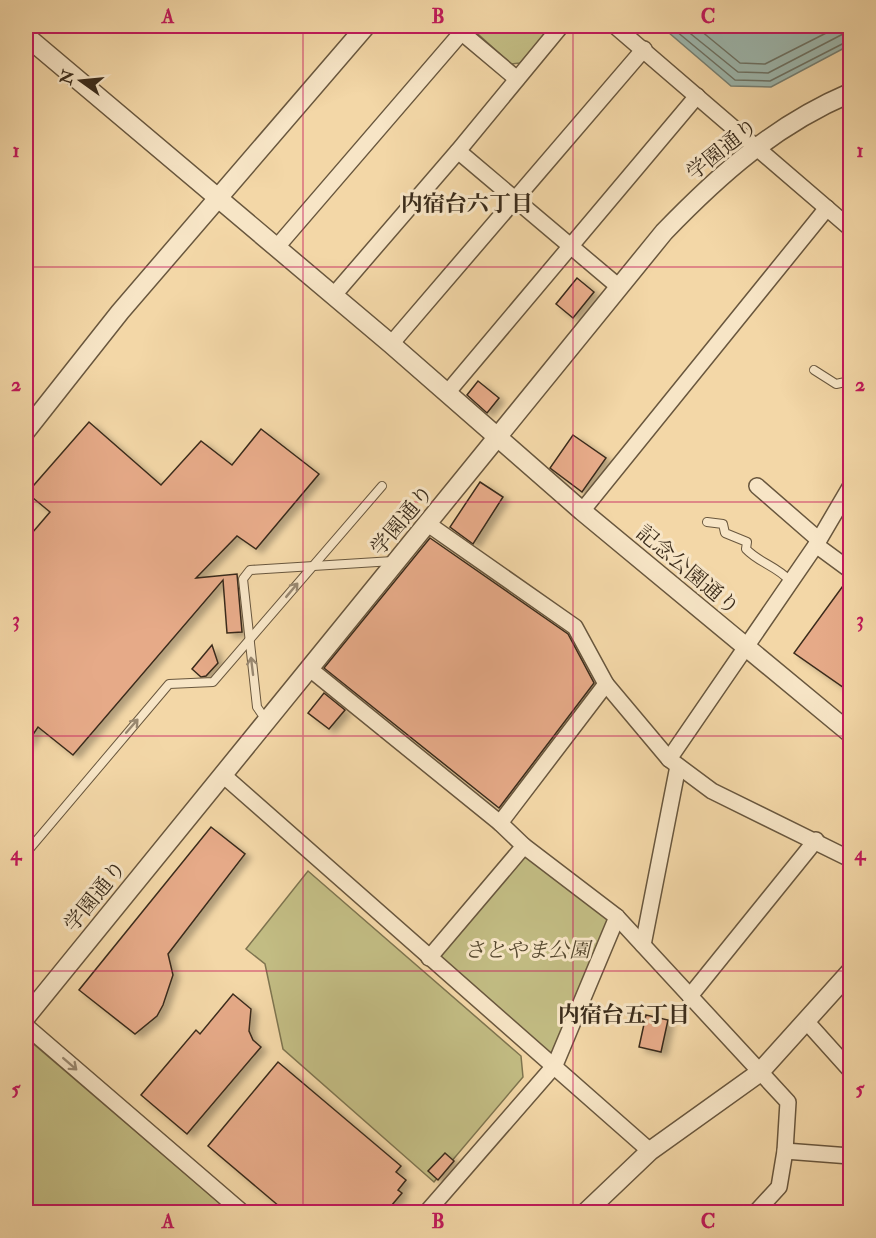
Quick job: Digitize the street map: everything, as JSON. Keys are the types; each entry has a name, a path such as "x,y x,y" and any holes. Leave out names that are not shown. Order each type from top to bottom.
{"street":[{"path":"26,431 120,312 366,26"},
{"path":"333,296 458,151 561,26"},
{"path":"615,26 850,228"},
{"path":"276,248 458,29 517,79"},
{"name":"記念公園通り","path":"26,36 391,344 582,511 850,733"},
{"path":"391,344 644,49"},
{"name":"学園通り","path":"26,1017 397,560 499,438 619,286 694,201 755,147 809,114 850,93"},
{"path":"447,393 697,96"},
{"path":"458,151 619,286"},
{"path":"582,511 827,208"},
{"path":"757,486 850,570"},
{"path":"643,945 674,763 744,646 817,542 850,487"},
{"path":"428,524 575,627 606,684 674,763 712,791 816,840 850,859"},
{"path":"310,669 500,823 524,846 617,917 788,1102 785,1151 779,1187 756,1212"},
{"path":"500,823 606,684"},
{"path":"222,775 429,958 555,1065 650,1151"},
{"path":"690,996 816,840"},
{"path":"429,958 524,846"},
{"path":"427,1212 555,1065 617,917"},
{"path":"586,1212 650,1151 759,1073 850,972"},
{"path":"806,1021 850,1070"},
{"path":"26,1026 242,1212"},
{"path":"785,1151 850,1156"}],"lane":[{"path":"814,370 836,384 850,381"},
{"path":"26,853 168,684 213,682 382,486"},
{"path":"706,522 723,524 725,533 747,542 746,549 756,560 780,569 790,580"},
{"path":"267,721 257,707 243,579 245,573 250,570 397,560"}],"green space":[{"path":"469,26 552,26 520,63 511,64"},
{"name":"さとやま公園","path":"524,846 617,917 555,1065 429,958"},
{"path":"308,871 521,1056 523,1077 434,1182 283,1049 265,964 246,949"},
{"path":"30,1041 230,1212 26,1212 26,1047"}],"water":[{"path":"661,26 850,26 850,45 771,87 731,86"}],"building":[{"path":"577,278 594,292 573,318 556,304"},
{"path":"478,381 499,398 487,413 467,395"},
{"path":"89,422 161,485 201,441 232,465 261,429 319,474 256,549 237,536 196,578 237,574 242,632 227,633 223,580 73,755 38,727 26,745 26,540 50,512 27,493"},
{"path":"573,435 606,458 582,492 550,468"},
{"path":"480,482 503,497 473,544 450,527"},
{"path":"430,538 568,634 594,683 499,808 324,668"},
{"path":"848,579 850,580 850,692 794,653"},
{"path":"212,645 218,663 206,676 201,677 192,669"},
{"path":"324,693 345,710 329,729 308,713"},
{"path":"211,827 245,854 168,954 173,975 163,1005 157,1016 135,1034 79,990"},
{"path":"233,994 251,1009 249,1031 253,1040 261,1047 187,1134 141,1095 196,1030 200,1034"},
{"path":"646,1015 668,1020 661,1052 639,1047"},
{"path":"278,1062 401,1166 396,1172 406,1180 398,1190 402,1193 386,1212 286,1212 208,1146"},
{"path":"445,1153 454,1161 438,1180 428,1171"}],"district":[{"name":"内宿台六丁目","path":"467,203"},
{"name":"内宿台五丁目","path":"624,1014"}]}
